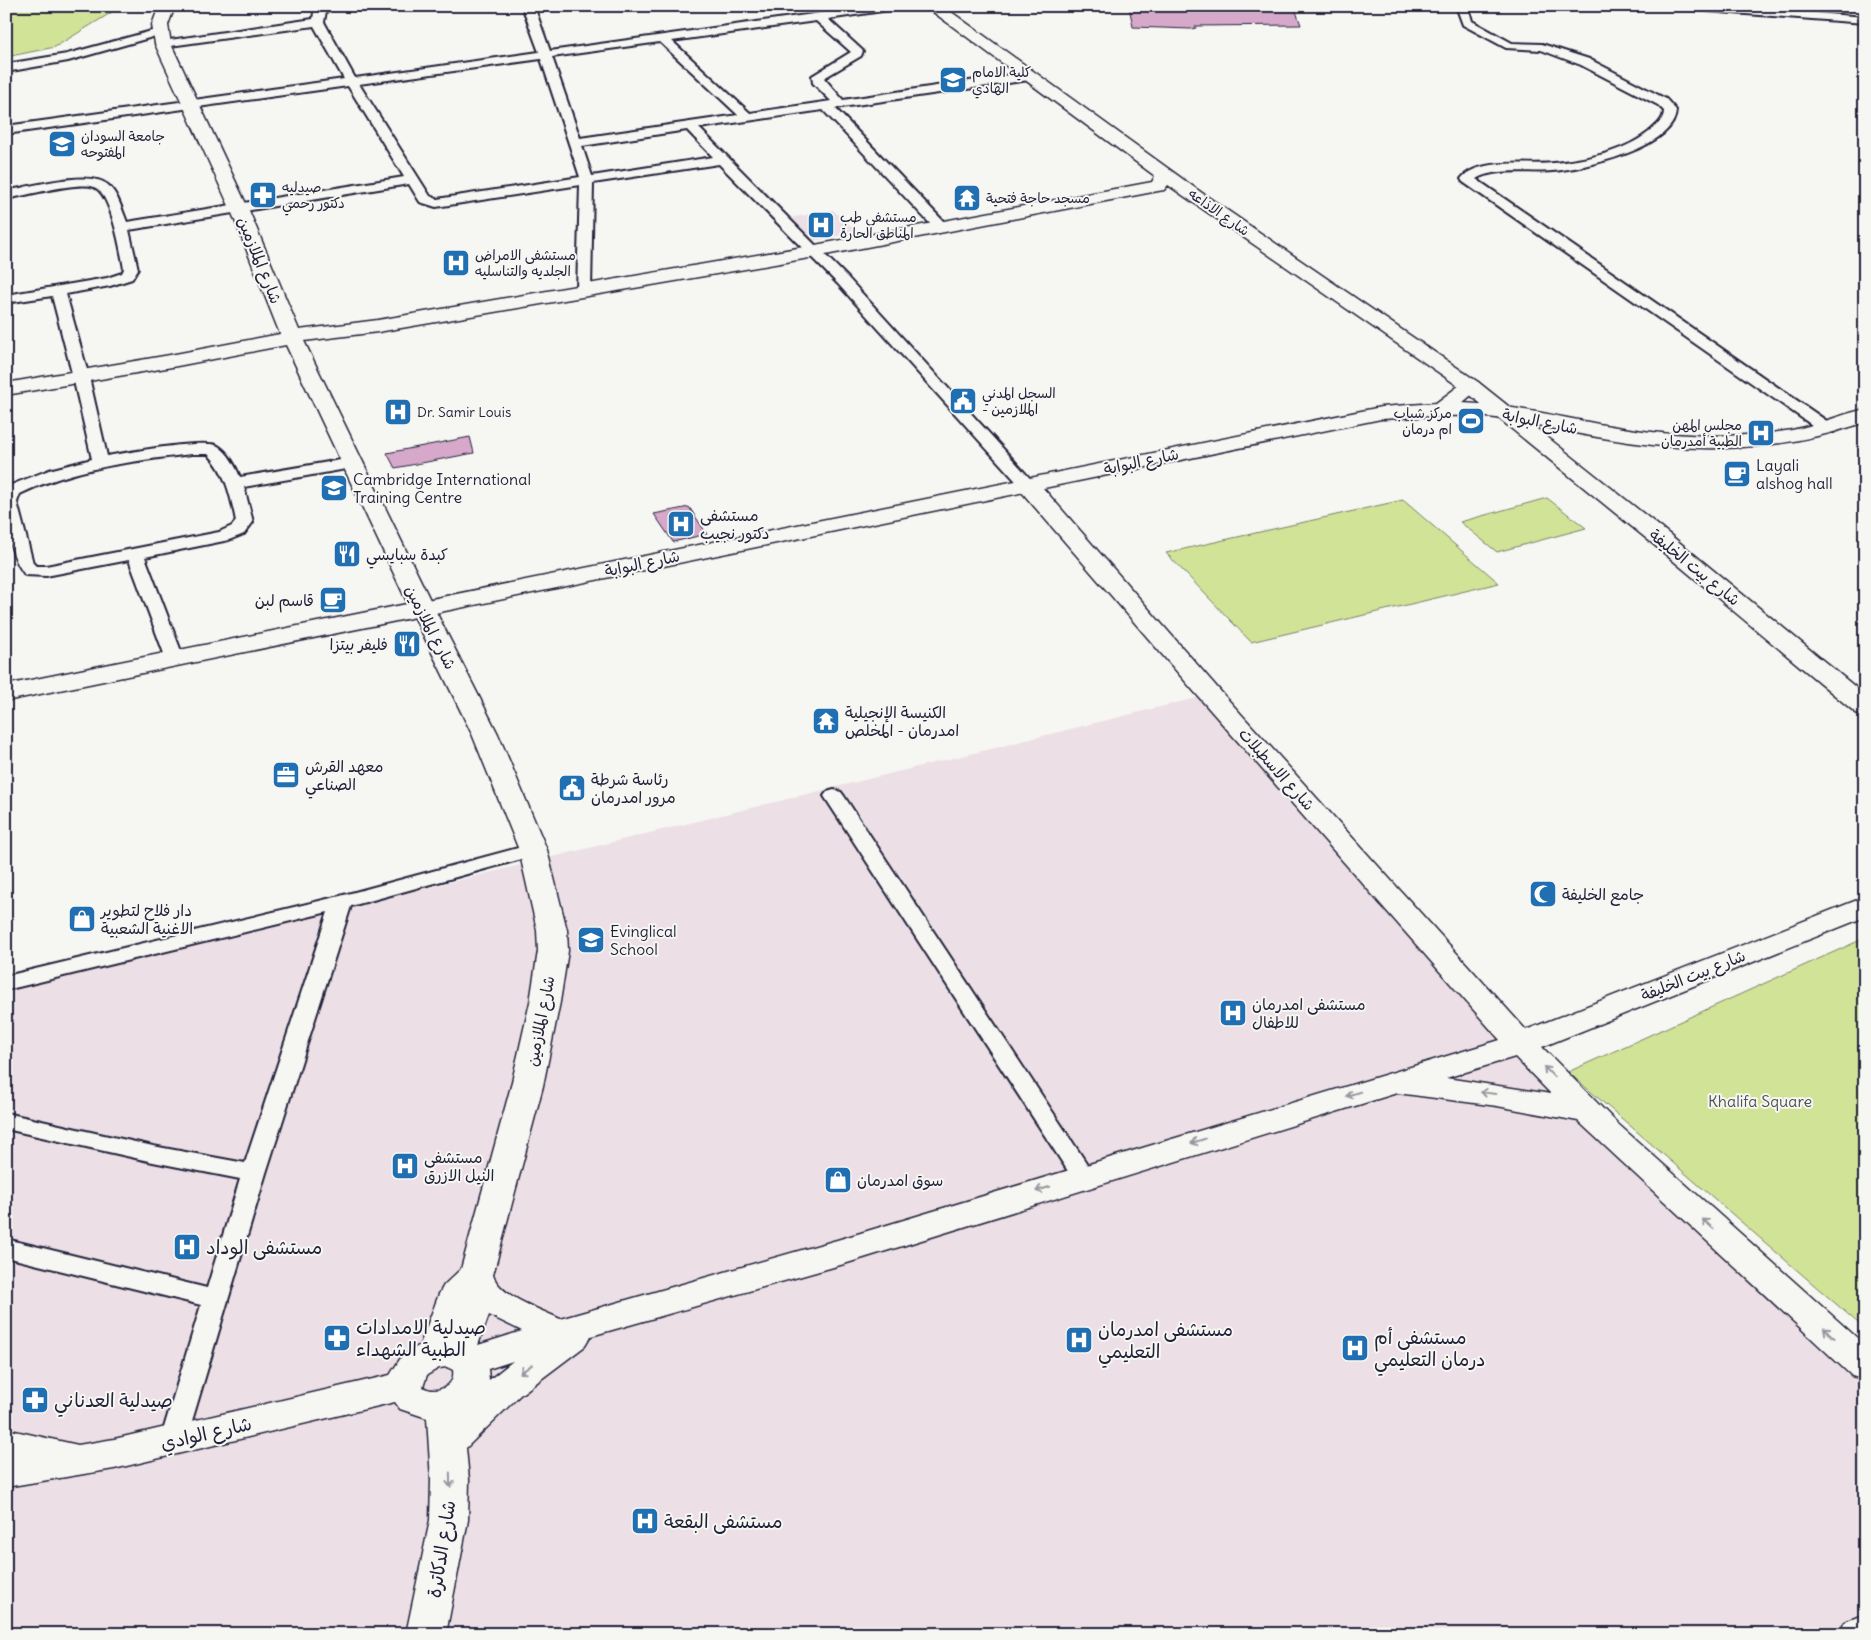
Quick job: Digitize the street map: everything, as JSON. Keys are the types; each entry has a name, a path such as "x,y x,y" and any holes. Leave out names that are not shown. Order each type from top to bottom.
{"street":[{"path":"161,38 160,22 167,6"},
{"path":"321,6 318,22 351,82 425,199 436,203 721,160"},
{"path":"528,6 587,180 584,292"},
{"path":"6,130 664,40 896,6"},
{"name":"شارع الاذاعه","path":"933,6 1196,197 1471,386 1516,421"},
{"path":"1462,6 1467,23 1510,46 1542,47 1585,62 1662,102 1670,110 1670,116 1656,134 1619,152 1555,167 1506,168 1475,172 1468,179 1828,429"},
{"path":"1679,6 1865,20"},
{"path":"820,18 857,51 857,54 818,76 817,80 840,104"},
{"path":"6,68 161,38 318,22"},
{"name":"شارع الملازمين","path":"161,38 239,208 297,347 425,614 485,734 533,850 552,930 553,951 545,1002 527,1086 478,1284 453,1357"},
{"path":"664,40 748,118"},
{"path":"574,143 1029,76"},
{"path":"826,106 941,227"},
{"path":"690,126 721,160 815,251 913,356 1032,489"},
{"path":"1074,203 1107,194 1158,186 1165,174"},
{"path":"122,227 413,179"},
{"path":"6,196 84,182 100,184 106,189 122,227 132,269 126,276 110,282 6,299"},
{"path":"172,361 193,360 258,350 276,351 378,326 584,292 1074,203 1143,195 1172,194 1196,197"},
{"path":"58,292 81,377 100,461"},
{"path":"6,389 172,361 193,355 297,347"},
{"path":"1442,409 1471,386"},
{"name":"شارع البوابة","path":"1032,489 1348,418 1380,413 1466,409 1614,444 1723,453 1751,453 1802,446 1865,428"},
{"name":"شارع البوابة","path":"425,614 1032,489 1391,421 1450,419 1516,421 1693,443 1721,444 1772,440 1828,429 1865,415"},
{"name":"شارع بيت الخليفة","path":"1516,421 1865,708"},
{"path":"192,449 212,449 219,455 236,483 245,522 238,530 223,536 46,571 31,571 25,563 11,526 9,502 12,491 29,482 100,461 192,449"},
{"path":"236,483 352,463"},
{"name":"شارع الاسطبلات","path":"1032,489 1213,698 1521,1044 1587,1112 1865,1366"},
{"path":"135,554 175,659"},
{"path":"6,693 175,659 425,614"},
{"path":"6,707 425,614"},
{"path":"834,796 1083,1176"},
{"path":"6,983 342,902 533,850"},
{"path":"173,1441 254,1173 342,902"},
{"name":"شارع بيت الخليفة","path":"453,1357 556,1332 844,1251 1083,1176 1521,1044 1865,906"},
{"path":"1389,1083 1454,1088 1587,1112"},
{"path":"6,1121 153,1154 254,1173"},
{"path":"6,1248 215,1299"},
{"path":"478,1284 503,1307 556,1332"},
{"path":"447,1443 512,1380 595,1320"},
{"path":"453,1357 473,1374 470,1386 459,1398 444,1405 426,1405 411,1398 405,1386 408,1373 418,1361 453,1357"},
{"name":"شارع الوادي","path":"6,1472 173,1441 405,1386"},
{"name":"شارع الدكاترة","path":"426,1634 449,1520 450,1480 444,1405"},
{"path":"6,1444 82,1459"},
{"path":"1859,1634 1865,1631"}],"shaded area":[{"name":"مستشفى طب المناطق الحارة","path":"833,210 857,232 808,242 784,219"},
{"name":"سوق امدرمان","path":"1213,694 1475,992 1865,1368 1865,1634 6,1634 6,992"}],"green space":[{"path":"6,6 122,6 55,47 6,57"},
{"path":"1547,498 1586,528 1497,552 1460,522"},
{"path":"1403,500 1499,583 1251,642 1166,553"},
{"name":"Khalifa Square","path":"1865,938 1865,1329 1568,1072"}],"building":[{"path":"1129,6 1294,6 1301,25 1195,26 1196,28 1191,29 1133,27"},
{"path":"470,437 474,453 395,468 387,453"},
{"name":"مستشفى دكتور نجيب","path":"689,507 707,534 673,542 654,514"}],"place":[{"name":"كلية الامام الهادي","path":"953,80"},
{"name":"جامعة السودان المفتوحه","path":"62,144"},
{"name":"صيدليه دكتور رحمي","path":"263,195"},
{"name":"مسجد حاجة فتحية","path":"967,198"},
{"name":"مستشفى طب المناطق الحارة","path":"821,225"},
{"name":"مستشفى الامراض الجلديه والتناسليه","path":"456,263"},
{"name":"السجل المدني - الملازمين","path":"963,401"},
{"name":"Dr. Samir Louis","path":"398,412"},
{"name":"مركز شباب ام درمان","path":"1471,421"},
{"name":"مجلس المهن الطبية أمدرمان","path":"1761,433"},
{"name":"Layali alshog hall","path":"1737,474"},
{"name":"Cambridge International Training Centre","path":"334,488"},
{"name":"مستشفى دكتور نجيب","path":"681,524"},
{"name":"كبدة سبايسي","path":"347,554"},
{"name":"قاسم لبن","path":"333,600"},
{"name":"فليفر بيتزا","path":"407,644"},
{"name":"الكنيسة الإنجيلية امدرمان - المخلص","path":"826,721"},
{"name":"معهد القرش الصناعي","path":"286,775"},
{"name":"رئاسة شرطة مرور امدرمان","path":"572,788"},
{"name":"جامع الخليفة","path":"1543,894"},
{"name":"دار فلاح لتطوير الاغنية الشعبية","path":"82,919"},
{"name":"Evinglical School","path":"591,940"},
{"name":"مستشفى امدرمان للاطفال","path":"1233,1013"},
{"name":"مستشفى النيل الازرق","path":"405,1166"},
{"name":"سوق امدرمان","path":"838,1180"},
{"name":"مستشفى الوداد","path":"187,1247"},
{"name":"صيدلية الامدادات الطبية الشهداء","path":"337,1338"},
{"name":"مستشفى امدرمان التعليمي","path":"1079,1340"},
{"name":"مستشفى أم درمان التعليمي","path":"1355,1348"},
{"name":"صيدلية العدناني","path":"35,1400"},
{"name":"مستشفى البقعة","path":"645,1521"}]}
